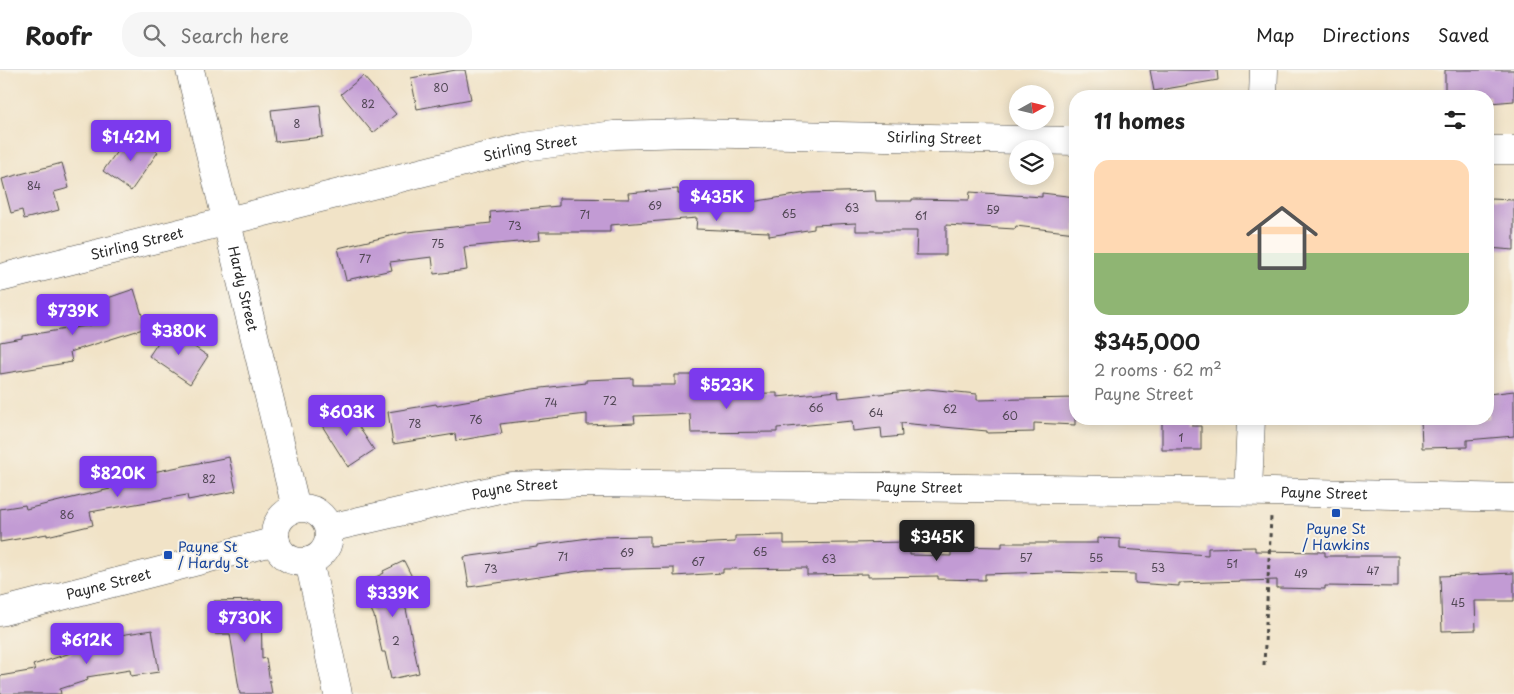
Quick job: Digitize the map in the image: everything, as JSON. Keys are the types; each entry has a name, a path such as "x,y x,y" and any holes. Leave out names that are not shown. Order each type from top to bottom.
{"street":[{"name":"Hardy Street","path":"190,70 296,508"},
{"path":"1263,90 1264,70"},
{"name":"Stirling Street","path":"0,278 524,147 614,135 691,133 1069,141"},
{"path":"1494,150 1514,150"},
{"path":"1252,425 1260,491"},
{"name":"Payne Street","path":"328,528 512,486 585,483 1260,491 1514,498"},
{"path":"296,508 312,510 320,514 328,528 329,537 323,552 309,561 292,560 285,555 276,541 277,524 282,517 296,508"},
{"name":"Payne Street","path":"0,612 276,541"},
{"path":"309,561 338,694"}],"path":[{"path":"1260,491 1264,665"}],"building":[{"path":"465,70 471,99 417,109 411,78"},
{"path":"1150,70 1217,70 1218,80 1154,90"},
{"path":"1445,70 1514,70 1514,101 1494,103 1494,90 1445,90"},
{"path":"363,76 396,114 373,133 341,94"},
{"path":"320,105 323,137 275,142 271,110"},
{"path":"130,133 158,152 131,191 103,171"},
{"path":"62,163 69,188 54,192 59,210 24,219 22,210 11,213 2,179"},
{"path":"678,189 678,194 745,196 745,203 808,193 875,191 876,201 912,201 912,199 969,200 970,192 1042,197 1042,193 1069,196 1069,232 1016,226 1015,229 946,225 946,255 916,255 917,231 856,231 856,223 814,225 814,229 769,236 769,232 696,229 697,218 610,225 610,232 539,232 540,240 464,247 467,270 434,274 432,257 390,262 392,270 346,280 338,248 407,232 491,223 490,212 559,206 559,198 629,199 628,193"},
{"path":"1494,199 1514,200 1514,250 1494,248"},
{"path":"134,289 146,328 70,352 72,362 0,374 0,342 22,338 22,336 91,325 88,316 102,311 99,301"},
{"path":"167,329 208,356 190,384 149,356"},
{"path":"675,375 707,375 708,394 777,393 777,397 838,391 839,398 928,389 977,394 977,400 1069,398 1069,425 1034,423 1034,432 987,433 987,431 901,423 902,436 882,438 881,428 853,431 852,421 777,428 777,432 691,433 690,414 634,416 635,423 587,425 587,414 500,424 502,433 456,441 455,434 393,444 388,412 436,404 437,406 533,389 586,383 586,380 633,378 633,385 675,385"},
{"path":"1514,391 1514,436 1467,440 1467,447 1422,448 1421,425 1494,425 1494,393"},
{"path":"346,407 374,450 348,467 321,424"},
{"path":"1162,425 1201,426 1201,450 1162,450"},
{"path":"229,457 236,491 188,500 187,495 90,512 93,525 47,536 47,534 0,542 0,509 25,505 26,509 110,489 108,477 153,469 153,472"},
{"path":"784,535 784,544 910,542 910,555 951,556 951,546 1002,547 1002,543 1098,543 1098,538 1120,539 1120,549 1208,555 1208,548 1255,547 1255,551 1325,552 1325,556 1398,556 1398,587 1325,586 1325,589 1277,588 1277,580 1179,583 1179,586 1135,583 1135,574 1050,572 985,574 985,580 938,579 938,576 868,577 868,574 807,575 807,568 723,569 723,573 674,576 674,568 587,570 469,587 464,557 596,537 650,536 650,546 735,542 735,536"},
{"path":"404,561 417,587 403,594 419,673 391,679 385,652 382,652 374,616 360,585"},
{"path":"1514,573 1514,601 1475,601 1476,630 1442,631 1440,576"},
{"path":"261,600 262,659 266,658 272,694 240,694 230,634 215,634 214,601"},
{"path":"152,630 159,672 131,676 130,670 87,677 88,680 60,689 61,694 0,694 0,676 35,670 33,665 102,643 101,638"}],"place":[{"name":"Payne St / Hawkins","path":"1336,513"},
{"name":"Payne St / Hardy St","path":"168,555"}]}
